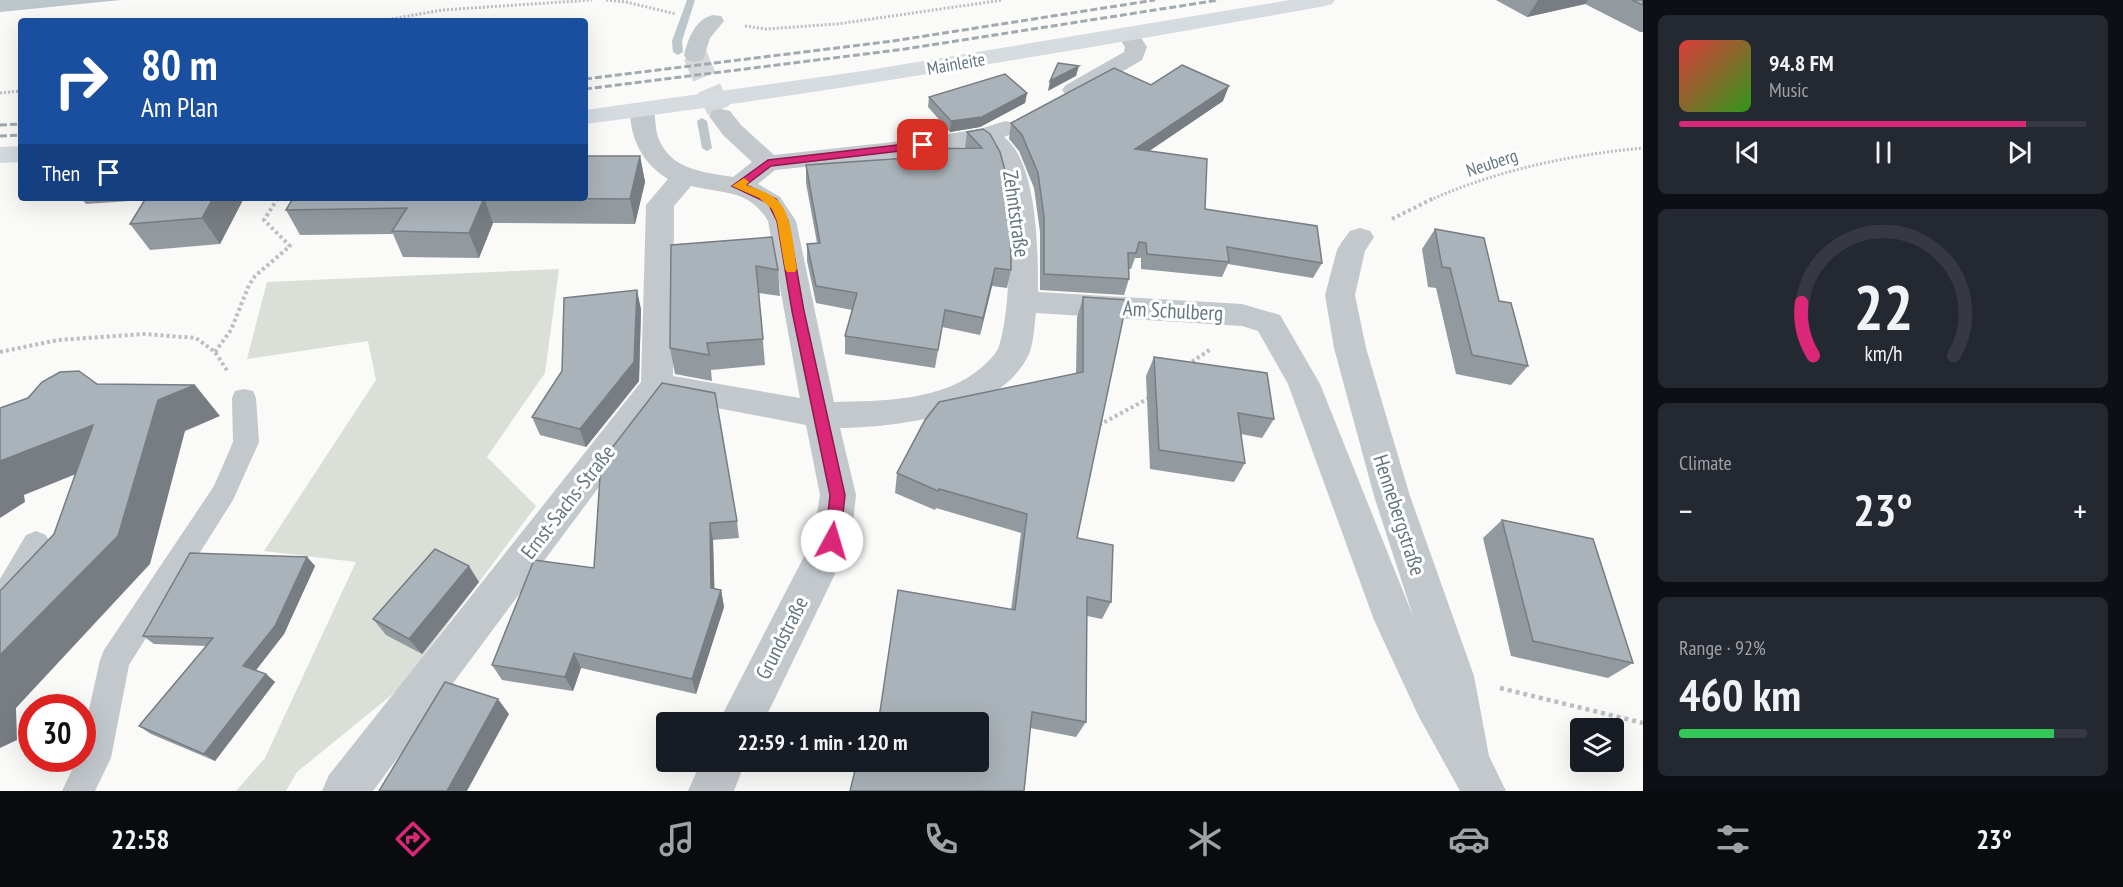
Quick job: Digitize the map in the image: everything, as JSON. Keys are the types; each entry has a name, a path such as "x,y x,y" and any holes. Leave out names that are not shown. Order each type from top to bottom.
{"main road":[{"name":"Mainleite","path":"588,117 904,73 1325,0"},
{"path":"0,155 18,154"}],"street":[{"path":"695,54 699,37 713,21"},
{"path":"1050,103 1134,55 1136,47 1128,35"},
{"name":"Grundstraße","path":"642,110 644,134 659,162 685,176 752,190 772,201 782,221 798,311 838,495 832,541 746,712"},
{"path":"721,116 732,130 768,163"},
{"path":"738,186 768,163 891,150 986,136 1020,120"},
{"name":"Zehntstraße","path":"986,136 1002,148 1014,173 1024,245 1023,302"},
{"path":"685,176 660,205 657,385 820,416 876,414 917,408 966,394 993,376 1014,352 1023,302"},
{"name":"Hennebergstraße","path":"1360,237 1351,250 1340,294 1350,348 1392,496 1453,676 1476,775"},
{"name":"Am Schulberg","path":"1023,302 1242,315 1269,323 1304,384 1394,620 1434,702 1476,775"},
{"name":"Ernst-Sachs-Straße","path":"345,791 657,385"},
{"path":"711,791 719,772"}],"lane":[{"path":"78,791 95,758 115,660 224,492 246,442 244,398"},
{"path":"0,605 36,543"}],"path":[{"path":"397,18 442,10 592,0"},
{"path":"606,0 674,13"},
{"path":"713,21 766,29 837,24 1003,0"},
{"path":"0,93 18,91"},
{"name":"Neuberg","path":"1360,237 1404,212 1446,194 1535,164 1593,153 1643,148"},
{"path":"215,352 231,330 249,285 255,276 290,246 264,220 276,201"},
{"path":"1181,369 1236,331 1242,315"},
{"path":"0,352 58,340 144,334 196,338 215,352 244,398"},
{"path":"1094,428 1150,399 1157,391"},
{"path":"1537,697 1643,723"}],"shaded area":[{"path":"0,0 121,0 0,12"},
{"path":"559,269 545,373 487,457 536,506 399,689 297,772 286,791 236,791 265,758 356,562 264,551 376,380 368,341 247,359 267,282"}],"building":[{"path":"1632,0 1643,0 1643,5"},
{"path":"1058,63 1079,66 1050,81"},
{"path":"1182,65 1229,86 1135,149 1207,159 1205,209 1317,226 1322,263 1227,247 1229,262 1147,254 1146,243 1139,242 1136,253 1128,253 1129,279 1044,274 1044,217 1038,173 1022,135 1011,123 1114,68 1151,85"},
{"path":"1005,74 1027,93 982,117 951,121 929,97"},
{"path":"983,129 990,134 1000,152 1006,174 1011,270 995,268 983,318 945,310 938,350 845,336 857,293 816,286 807,244 820,243 806,165 921,157 920,149 982,148 967,132"},
{"path":"588,156 640,156 630,199 588,199"},
{"path":"144,201 211,201 202,218 130,224"},
{"path":"291,201 483,201 469,233 392,231 407,208 286,210"},
{"path":"1435,229 1484,238 1499,301 1511,303 1528,366 1472,355 1450,268 1442,267"},
{"path":"772,237 778,270 756,266 763,339 707,343 709,355 670,348 671,245"},
{"path":"637,290 634,362 580,429 532,417 562,371 564,298"},
{"path":"1083,297 1127,300 1077,538 1113,545 1111,602 1087,597 1086,722 1032,712 1024,791 850,791 855,772 989,772 989,712 880,712 898,590 1015,610 1027,514 939,489 938,491 897,473 925,420 939,402 1083,372"},
{"path":"1154,357 1267,373 1274,419 1238,413 1245,463 1159,450"},
{"path":"79,371 97,384 195,385 158,400 118,536 0,655 0,591 54,534 93,425 0,461 0,408 28,398 42,382 60,372"},
{"path":"662,383 715,393 737,521 710,523 711,588 721,590 692,679 574,653 565,677 492,665 534,560 594,568 601,462"},
{"path":"1502,520 1593,539 1633,663 1533,641"},
{"path":"435,549 469,566 409,639 373,619"},
{"path":"190,553 307,557 275,626 243,666 266,674 204,754 139,726 213,638 143,636"},
{"path":"445,682 498,699 447,791 379,791"}],"waterway":[{"path":"678,52 677,41 691,0"},
{"path":"702,121 707,148"}],"tunnel":[{"path":"695,55 721,116"}],"railway":[{"path":"588,79 893,41 1155,0"},
{"path":"588,89 905,49 1219,0"},
{"path":"0,125 18,124"},
{"path":"0,136 18,135"}],"slow traffic":[{"path":"744,182 738,186 752,190 772,201 777,209 782,221 791,269"}],"route":[{"path":"832,541 838,495 798,311 782,221 772,201 752,190 738,186 768,163 830,158 923,145"}]}
